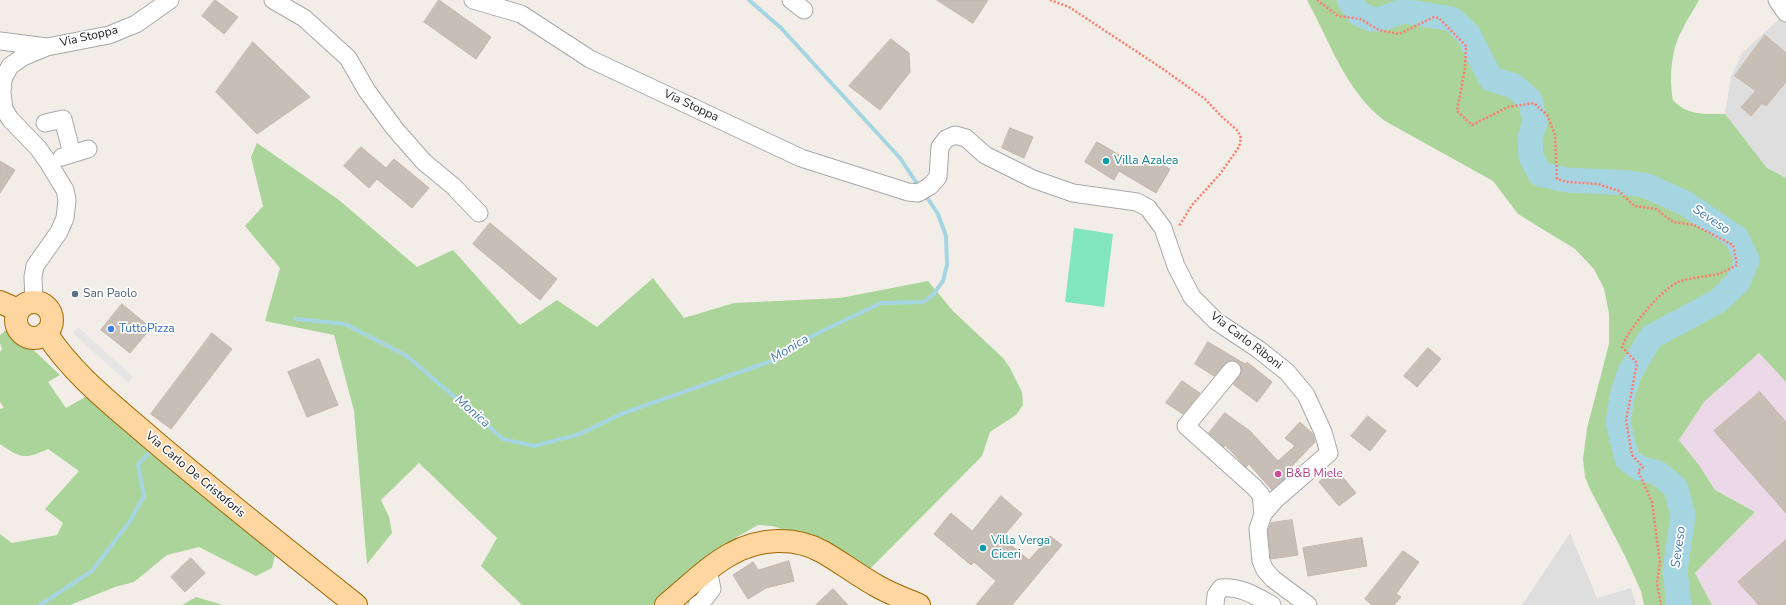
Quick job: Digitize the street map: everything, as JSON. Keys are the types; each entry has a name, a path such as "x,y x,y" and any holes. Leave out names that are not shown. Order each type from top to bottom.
{"main road":[{"path":"18,305 44,305 50,314 51,324 46,333 36,338 24,335 17,327 16,316 18,305"},
{"name":"Via Carlo De Cristoforis","path":"46,333 57,350 81,377 214,492 356,605"},
{"path":"666,605 708,570 731,554 754,544 780,540 822,552 878,586 919,605"}],"street":[{"name":"Via Stoppa","path":"0,41 47,47 109,34 136,24 170,0"},
{"path":"273,0 304,18 348,58 367,91 400,134 424,162 453,186 479,213"},
{"name":"Via Stoppa","path":"473,0 521,14 590,58 801,158 908,192 924,190"},
{"path":"1777,0 1786,12"},
{"path":"18,305 33,277 35,266 59,232 65,218 67,200 65,190 48,162 38,148 10,119 4,109 2,93 3,79 10,66 23,57 47,47"},
{"path":"45,123 63,119 80,152 48,162"},
{"name":"Via Carlo Riboni","path":"924,190 938,177 940,147 946,139 955,135 966,138 985,154 1034,179 1073,193 1137,202 1148,208 1163,228 1178,271 1192,297 1216,321 1258,349 1287,372 1306,395 1323,432 1329,453 1276,499 1263,514"},
{"path":"1232,370 1186,426 1254,486 1261,495 1263,514 1258,529 1261,561 1265,570 1273,579 1308,605"},
{"path":"697,605 702,602 712,589 708,570"},
{"path":"1215,605 1216,595 1221,588 1240,590 1272,605"}],"path":[{"path":"1050,0 1069,7 1163,69 1205,100 1238,130 1241,138 1239,147 1220,174 1192,205 1168,243"},
{"path":"1317,0 1338,16 1360,19 1378,30 1399,34 1434,17 1439,18 1466,46 1457,111 1472,125 1508,107 1534,103 1547,115 1555,135 1557,178 1568,182 1598,184 1619,191 1634,206 1656,209 1673,222 1694,225 1733,244 1738,265 1718,274 1698,276 1678,282 1660,294 1646,310 1622,345 1622,347 1636,362 1626,421 1632,455 1643,467 1638,471 1652,502 1660,563 1657,583 1661,605"}],"shaded area":[{"path":"1786,13 1786,178 1767,168 1725,114 1731,77 1742,53"},
{"path":"78,327 133,377 128,383 73,333"},
{"path":"1759,353 1786,382 1786,605 1712,605 1695,573 1755,512 1715,490 1699,465 1679,440 1704,402"},
{"path":"1570,533 1597,598 1631,588 1636,605 1522,605"}],"green space":[{"path":"1307,0 1699,0 1684,26 1675,46 1671,73 1673,100 1684,109 1697,113 1725,114 1767,168 1786,178 1786,382 1759,353 1704,402 1679,440 1699,465 1715,490 1755,512 1695,573 1712,605 1644,605 1641,591 1625,556 1585,477 1583,459 1587,428 1609,344 1609,314 1604,288 1594,269 1575,249 1518,214 1493,181 1385,121 1371,109 1349,81"},
{"path":"257,143 339,200 417,267 453,250 520,325 557,300 597,327 653,278 684,318 734,303 840,298 928,281 953,311 1004,359 1022,392 1023,405 1016,415 990,432 982,456 865,574 785,530 772,526 758,525 737,537 653,605 522,605 481,566 497,538 419,463 381,500 389,517 392,533 367,564 354,411 334,335 265,321 280,268 245,226 263,206 251,157"},
{"path":"1074,228 1113,234 1104,307 1065,302"},
{"path":"9,327 60,375 48,382 66,408 87,396 276,551 272,568 256,576 199,547 167,555 134,582 115,587 70,605 0,605 0,534 12,543 57,535 63,523 45,509 79,471 48,449 33,455 22,456 0,444 0,409 4,408 0,402 0,352 2,349 0,335"},
{"path":"196,597 223,605 182,605"}],"building":[{"path":"215,0 238,17 224,34 202,16"},
{"path":"439,0 491,37 476,59 424,22"},
{"path":"937,0 988,0 973,23"},
{"path":"1765,35 1786,53 1786,82 1766,106 1762,103 1751,116 1741,107 1756,91 1735,76"},
{"path":"891,39 909,53 910,72 880,110 849,86"},
{"path":"253,42 310,97 257,134 216,92"},
{"path":"1010,128 1033,137 1024,158 1002,148"},
{"path":"1097,142 1140,167 1147,156 1170,169 1156,193 1119,171 1114,180 1085,162"},
{"path":"361,147 386,168 394,159 429,188 412,208 377,179 369,188 344,166"},
{"path":"0,161 15,170 0,193"},
{"path":"490,223 557,279 540,300 473,244"},
{"path":"122,304 151,328 130,353 101,330"},
{"path":"212,333 232,349 171,429 151,414"},
{"path":"1208,342 1245,364 1247,362 1272,382 1257,402 1233,384 1242,372 1241,366 1238,362 1233,360 1228,361 1214,376 1195,364"},
{"path":"1428,348 1441,359 1417,387 1404,376"},
{"path":"319,359 338,405 307,417 288,372"},
{"path":"1182,381 1200,393 1183,414 1166,403"},
{"path":"1760,392 1786,422 1786,513 1714,431"},
{"path":"1225,413 1250,431 1278,461 1295,446 1285,438 1300,422 1313,434 1315,442 1291,467 1294,470 1272,490 1249,464 1246,467 1225,445 1224,447 1209,433"},
{"path":"1368,416 1386,431 1370,451 1351,436"},
{"path":"1336,469 1356,493 1339,506 1319,482"},
{"name":"Villa Verga Ciceri","path":"1001,496 1022,514 1002,538 1029,560 1050,536 1062,545 1012,605 976,605 996,581 974,562 971,565 934,534 951,513 972,531"},
{"path":"1292,520 1298,555 1271,559 1268,530 1271,523"},
{"path":"1362,538 1367,566 1308,576 1303,548"},
{"path":"1786,540 1786,605 1759,605 1738,582"},
{"path":"1403,551 1419,562 1396,594 1401,597 1394,605 1372,605 1365,599"},
{"path":"191,558 205,573 185,592 171,577"},
{"path":"789,561 794,581 766,588 748,599 733,575 753,562 758,570"},
{"path":"833,589 848,605 816,605"}],"waterway":[{"name":"Monica","path":"749,0 781,28 900,158 920,188"},
{"name":"Seveso","path":"1349,0 1359,14 1371,19 1381,19 1403,11 1452,19 1468,34 1491,79 1514,86 1530,100 1535,122 1530,138 1531,157 1540,174 1567,180 1630,183 1647,186 1685,203 1737,238 1747,260 1738,282 1718,301 1651,337 1629,374 1622,397 1618,423 1627,459 1639,468 1658,473 1676,488 1683,515 1675,571 1679,605"},
{"name":"Monica","path":"296,319 345,324 407,356 503,439 534,446 580,434 621,414 777,359 812,336 881,303 923,302 932,296 943,281 947,265 946,236 938,214 924,193"},
{"path":"40,605 92,571 130,521 144,496 138,465 149,453"}],"place":[{"name":"Villa Azalea","path":"1106,161"},
{"name":"San Paolo","path":"75,294"},
{"name":"TuttoPizza","path":"111,329"},
{"name":"B&B Miele","path":"1278,474"},
{"name":"Villa Verga Ciceri","path":"983,548"}]}
